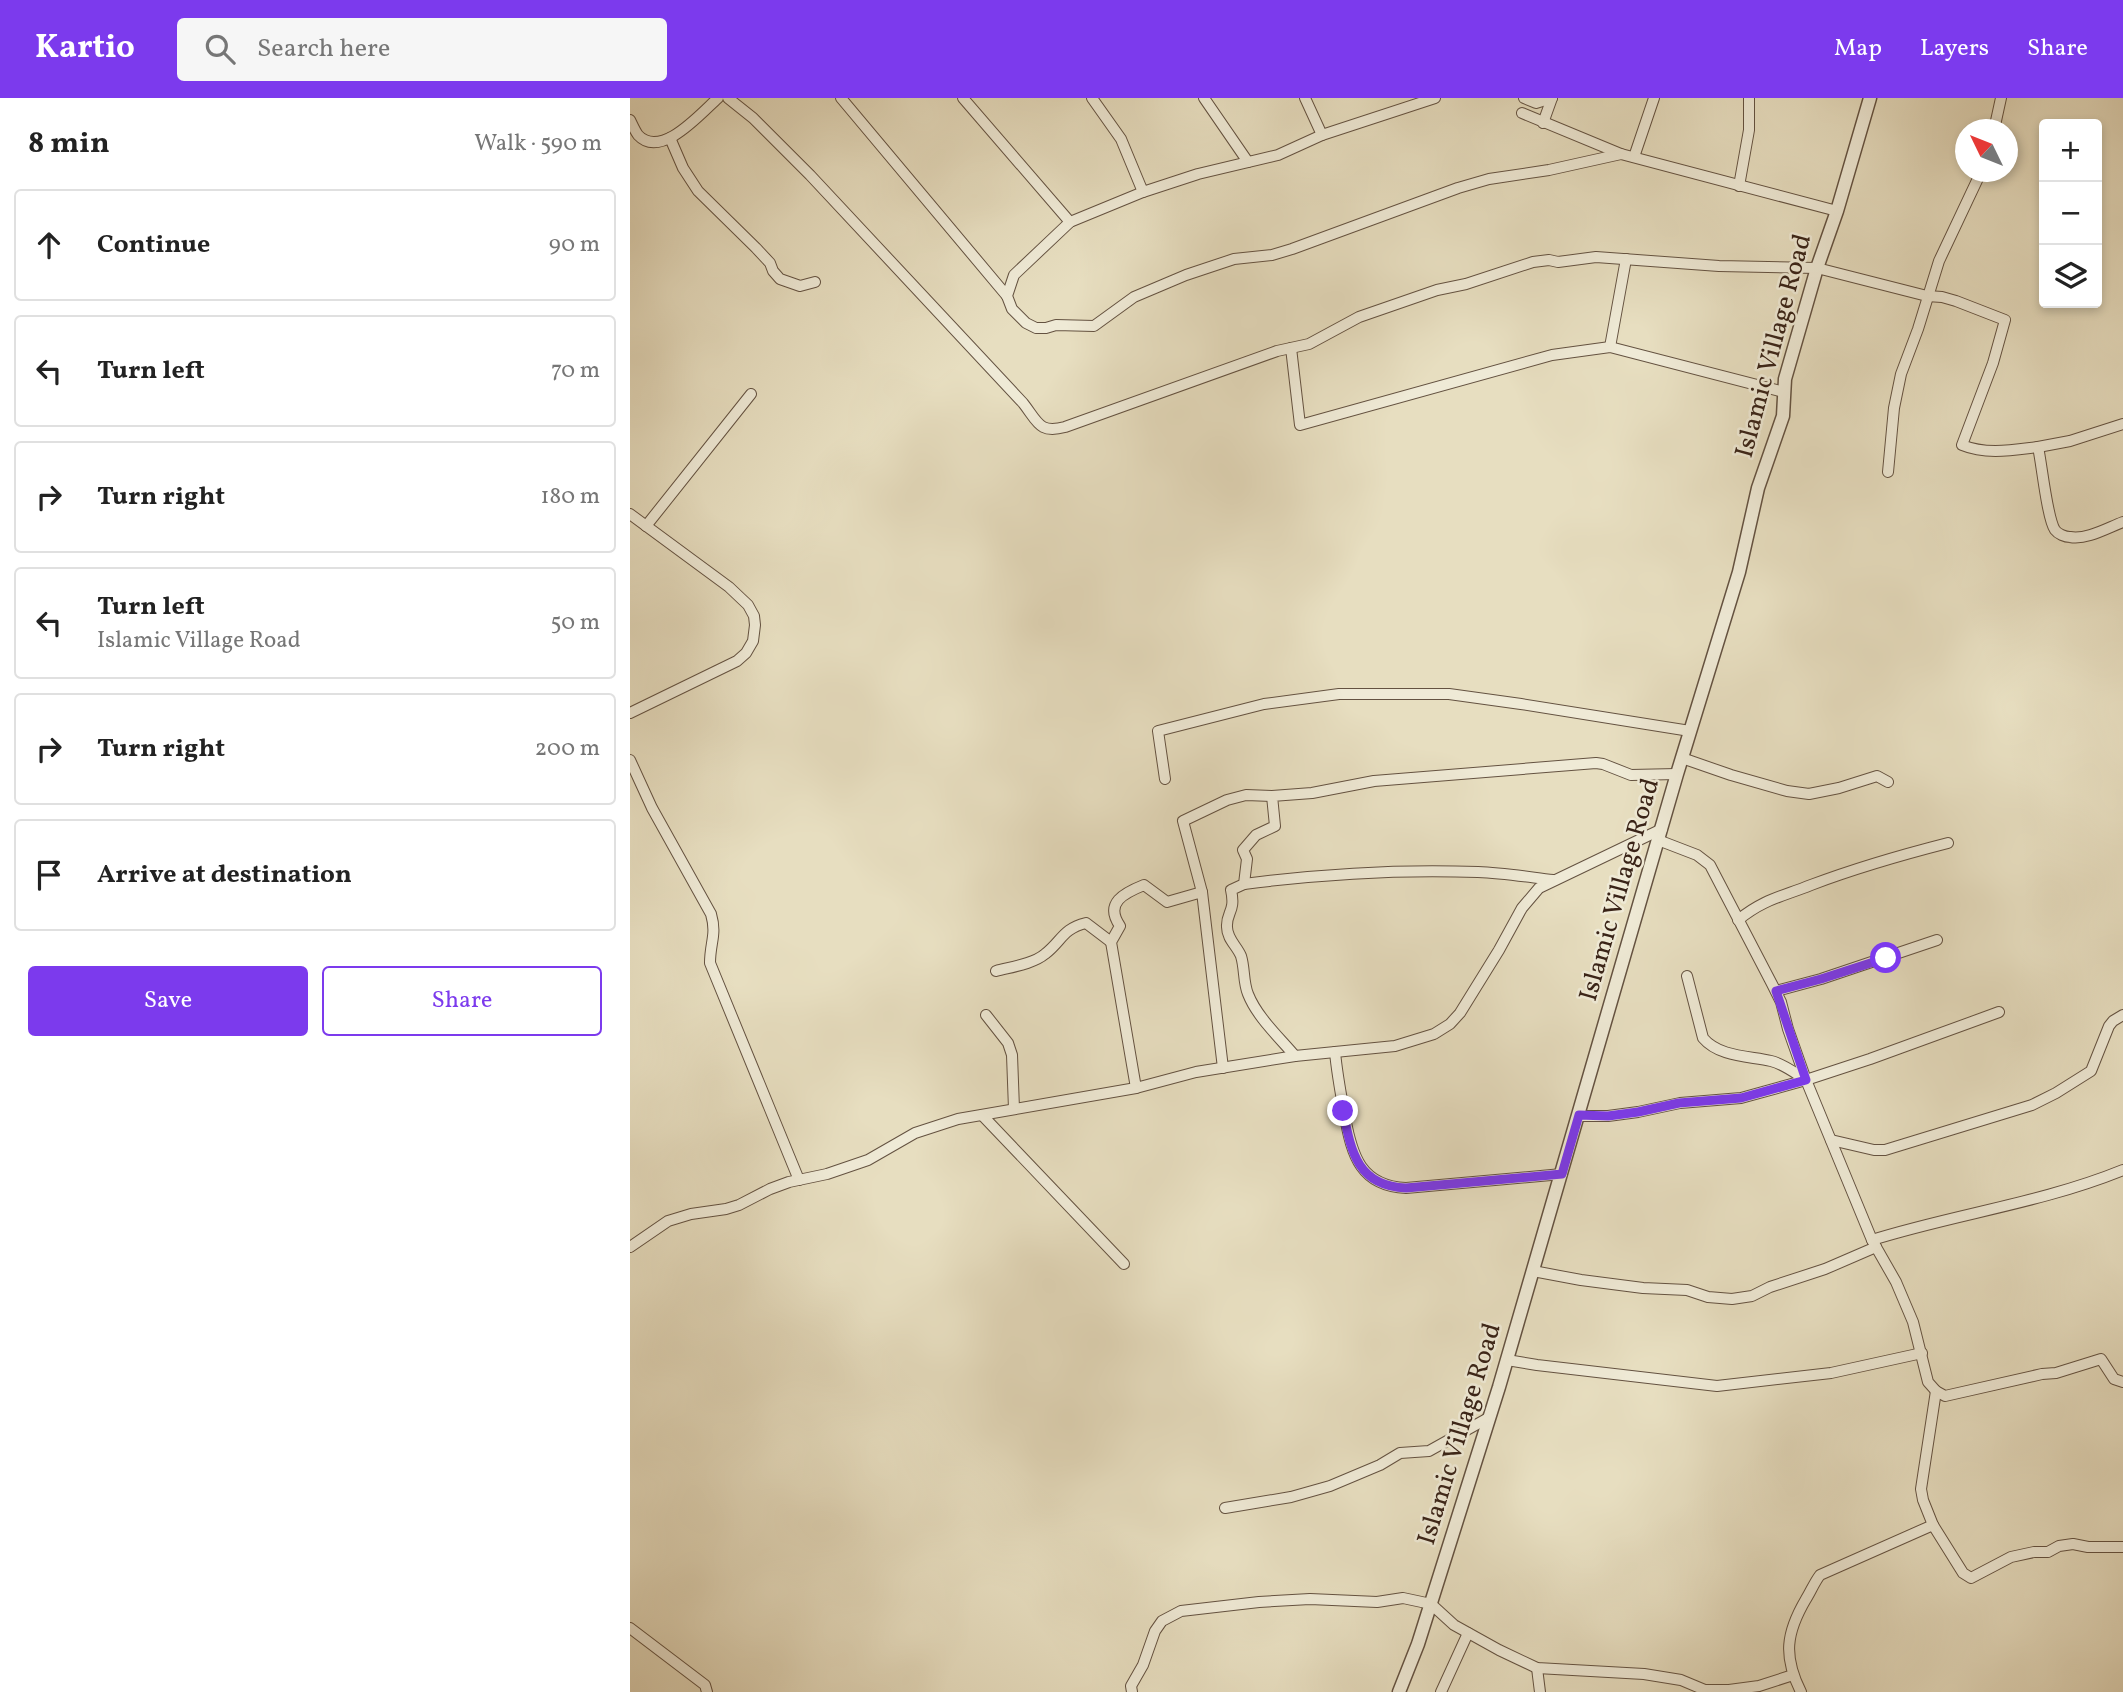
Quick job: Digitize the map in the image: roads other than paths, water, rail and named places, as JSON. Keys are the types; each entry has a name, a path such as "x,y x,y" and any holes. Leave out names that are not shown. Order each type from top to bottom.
{"street":[{"path":"630,120 638,135 647,141 663,142 688,126 718,98"},
{"path":"728,98 753,118 836,202 1044,428 1050,431 1309,344 1371,312 1437,290 1466,284 1533,262 1596,257 1817,268 1927,296 1942,297 2005,320 1993,363 1962,444 1974,450 1998,451 2038,447 2070,441 2123,424"},
{"path":"841,98 1007,296 1012,309 1026,323 1036,328 1056,325 1094,326 1134,297 1222,263 1292,249 1489,179 1549,170 1620,154"},
{"path":"963,98 1069,222"},
{"path":"1092,98 1121,139 1143,192"},
{"path":"1204,98 1248,162"},
{"path":"1305,98 1322,135"},
{"path":"1007,296 1014,275 1069,222 1143,192 1198,174 1278,155 1322,135 1435,98"},
{"path":"1524,98 1536,103 1552,98 1543,123"},
{"path":"1634,158 1654,98"},
{"path":"1739,186 1749,130 1749,98"},
{"name":"Islamic Village Road","path":"1399,1692 1418,1644 1490,1417 1562,1174 1677,774 1739,572 1758,488 1783,416 1785,379 1870,98"},
{"path":"1996,119 2001,98"},
{"path":"1522,113 1620,154 1837,211"},
{"path":"670,138 683,168 698,191 770,263 780,279 800,286 815,282"},
{"path":"1888,472 1899,381 1939,261 1976,182"},
{"path":"1610,347 1626,259"},
{"path":"1291,348 1300,425 1552,355 1610,347 1784,392"},
{"path":"646,526 751,394"},
{"path":"2038,447 2050,514 2060,535 2072,538 2090,535 2123,522"},
{"path":"630,514 740,595 754,616 755,625 753,641 737,661 630,713"},
{"path":"1165,779 1158,730 1264,704 1339,694 1449,694 1690,731"},
{"path":"1682,758 1787,791 1809,793 1839,788 1877,776 1888,782"},
{"path":"630,760 652,808 711,914 715,929 710,963 799,1180"},
{"path":"1223,1068 1202,892 1182,821 1227,800 1246,795 1312,793 1374,781 1595,763 1631,775 1677,774"},
{"path":"1244,884 1247,859 1244,850 1256,835 1275,826 1272,796"},
{"path":"630,1247 668,1221 691,1214 726,1209 771,1189 868,1160 915,1133 958,1119 1136,1088 1196,1072 1295,1056 1395,1046 1434,1034 1450,1024 1460,1013 1488,970 1521,908 1539,888 1660,834 1710,865 1776,991 1806,1080 1874,1243 1896,1282 1913,1322 1928,1382 1945,1396 2056,1373 2101,1359 2114,1379 2123,1382"},
{"path":"1738,920 1757,905 1782,895 1878,862 1948,843"},
{"path":"1295,1056 1256,1009 1248,995 1243,961 1226,929 1234,901 1231,890 1244,884 1286,879 1404,871 1481,872 1553,880"},
{"path":"1136,1088 1111,942 1120,926 1115,918 1114,907 1119,898 1143,885 1167,902 1202,892"},
{"path":"996,971 1044,955 1074,926 1086,923 1111,942"},
{"path":"1776,991 1821,979 1937,940"},
{"path":"1687,976 1703,1038 1709,1045 1743,1057 1774,1061 1806,1080"},
{"path":"1579,1115 1608,1116 1679,1103 1741,1098 1806,1080 1999,1012"},
{"path":"986,1014 1008,1043 1012,1055 1014,1109"},
{"path":"1831,1140 1885,1150 2032,1105 2091,1070 2109,1026 2123,1014"},
{"path":"1335,1052 1338,1081 1355,1159 1371,1177 1382,1183 1406,1188 1562,1174"},
{"path":"982,1115 1124,1264"},
{"path":"1533,1270 1581,1280 1643,1288 1687,1290 1708,1297 1732,1299 1752,1296 1770,1287 1825,1269 1874,1243 1913,1227 2052,1195 2123,1170"},
{"path":"1507,1360 1717,1386 1831,1373 1922,1353"},
{"path":"1936,1391 1921,1489 1933,1525 1963,1573 1971,1578 2011,1557 2048,1552 2059,1546 2073,1544 2123,1547"},
{"path":"1224,1508 1291,1497 1330,1486 1380,1465 1400,1453 1429,1451 1490,1417"},
{"path":"1801,1692 1793,1675 1789,1635 1820,1575 1933,1525"},
{"path":"1132,1692 1131,1686 1143,1665 1155,1632 1162,1621 1181,1611 1310,1599 1377,1602 1403,1598 1431,1604 1454,1625 1537,1668 1644,1674 1681,1680 1705,1690 1759,1686 1793,1675"},
{"path":"630,1628 705,1685 708,1692"},
{"path":"1441,1692 1468,1633"},
{"path":"1537,1668 1540,1692"}]}
